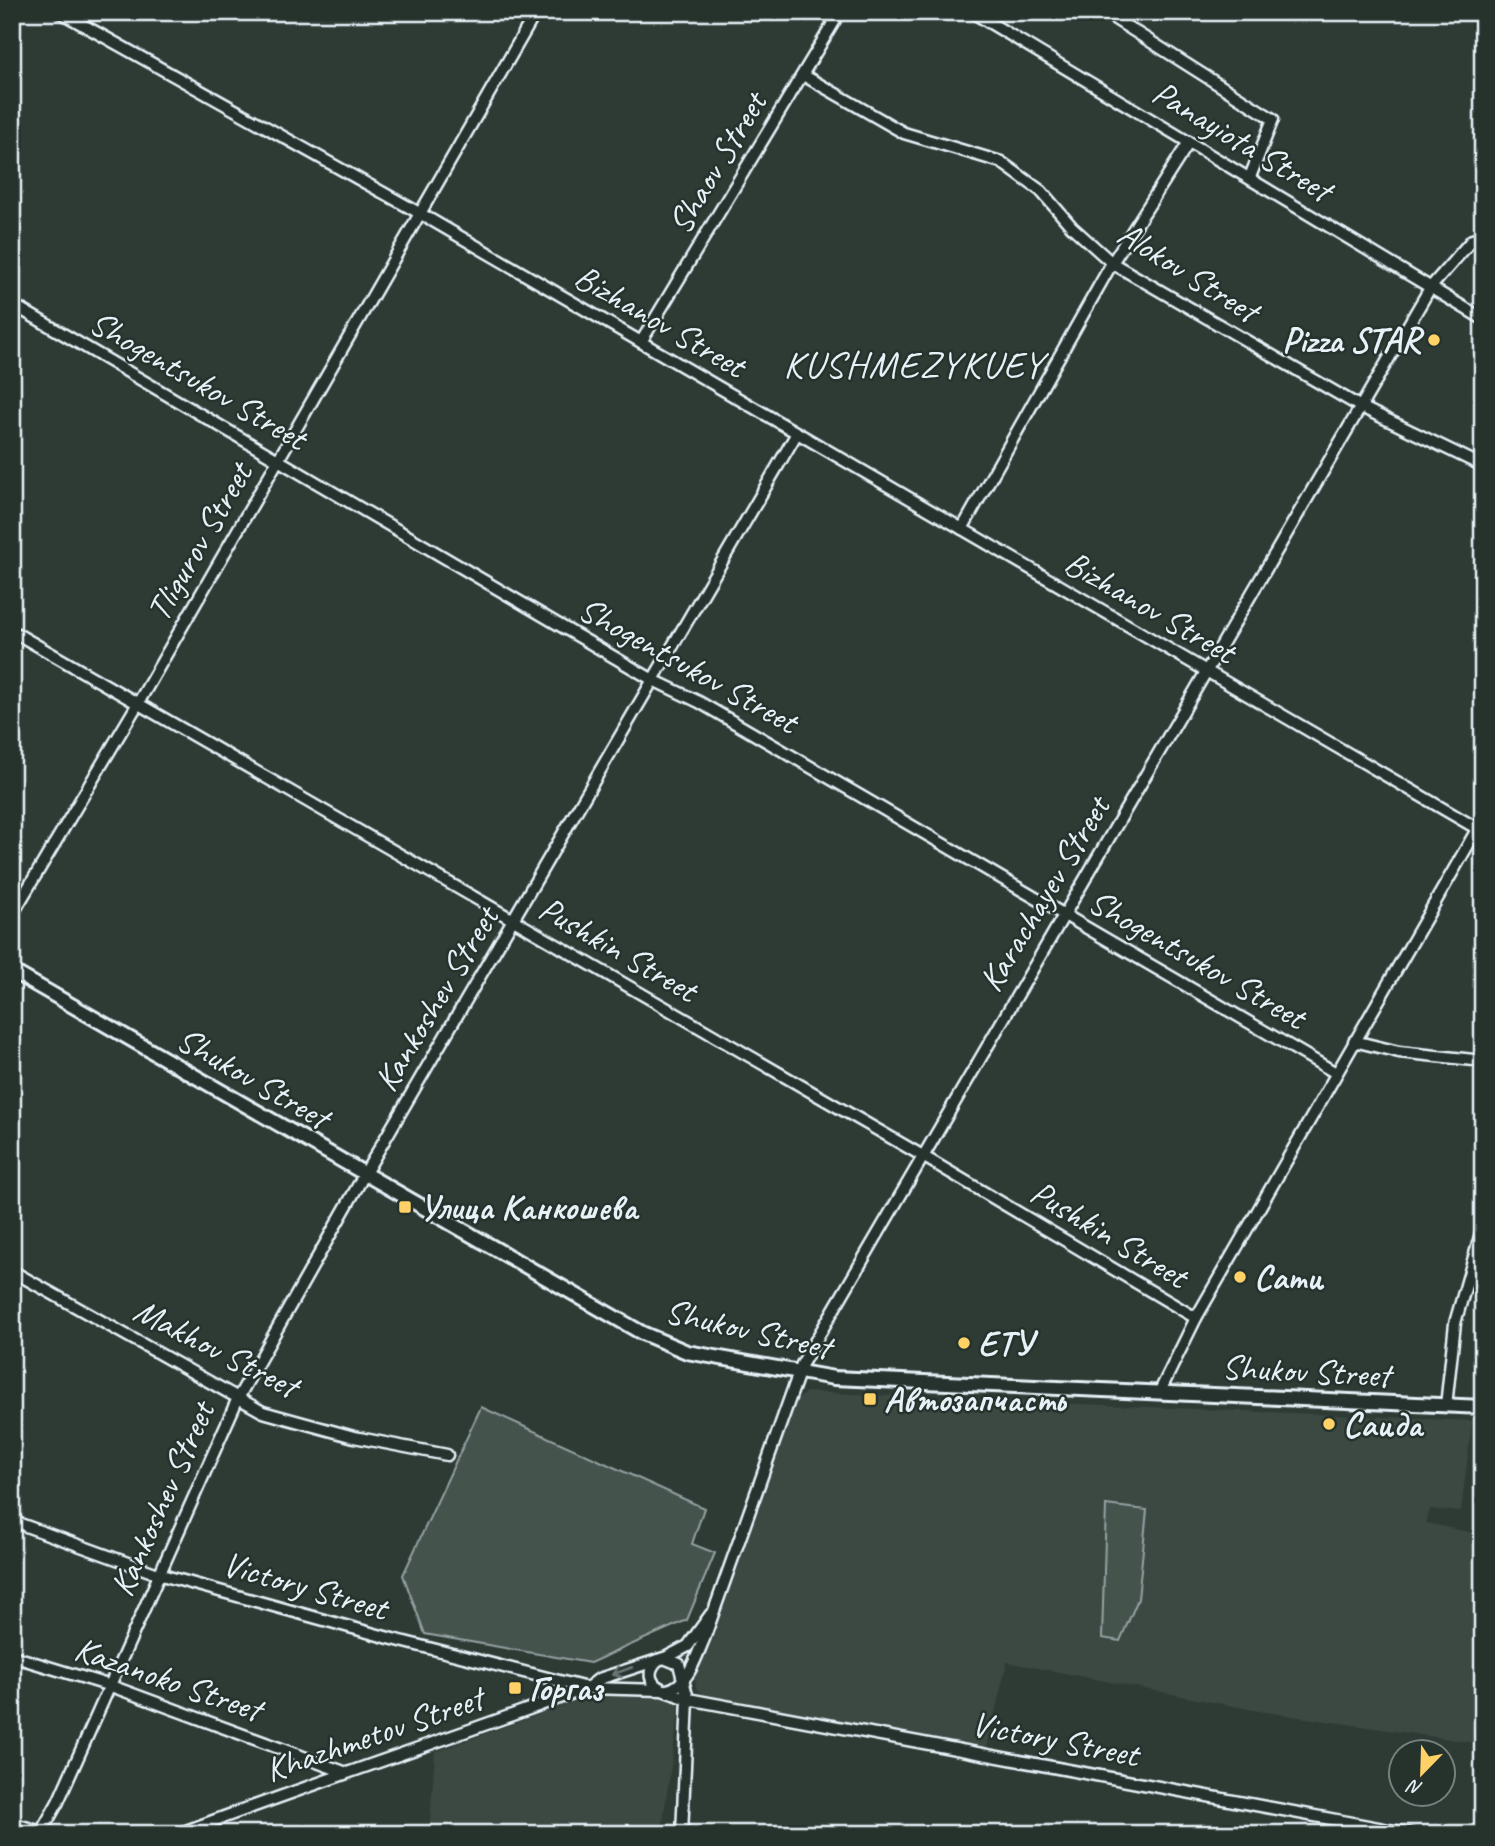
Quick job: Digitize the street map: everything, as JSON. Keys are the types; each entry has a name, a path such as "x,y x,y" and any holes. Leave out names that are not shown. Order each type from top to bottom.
{"main road":[{"name":"Shukov Street","path":"12,971 642,1333 687,1352 834,1378 1483,1407"}],"street":[{"name":"Bizhanov Street","path":"60,12 421,214 1480,830"},
{"name":"Tligurov Street","path":"12,915 137,705 536,12"},
{"name":"Shaov Street","path":"642,342 840,12"},
{"name":"Panayiota Street","path":"972,12 1483,319"},
{"path":"992,23 999,12"},
{"path":"1104,12 1273,119 1250,177"},
{"name":"Alokov Street","path":"803,75 904,132 1001,162 1041,191 1072,227 1112,263 1361,407 1483,466"},
{"path":"962,529 1112,263 1189,142"},
{"name":"Karachayev Street","path":"711,1613 797,1373 921,1155 1065,914 1430,288 1472,240 1483,237"},
{"name":"Shogentsukov Street","path":"12,304 653,680 699,702 1336,1073"},
{"name":"Kankoshev Street","path":"42,1833 111,1686 158,1574 238,1398 364,1175 797,433"},
{"name":"Pushkin Street","path":"12,631 921,1155 1196,1318"},
{"path":"1160,1391 1196,1318 1354,1041 1480,830 1483,819"},
{"path":"1354,1041 1399,1052 1483,1061"},
{"path":"1446,1406 1455,1324 1483,1226"},
{"name":"Makhov Street","path":"12,1271 263,1412 354,1437 447,1454"},
{"name":"Victory Street","path":"12,1521 158,1574 389,1639 587,1688"},
{"path":"587,1688 664,1690 676,1687 693,1665 711,1622 711,1613"},
{"name":"Khazhmetov Street","path":"178,1834 344,1772 440,1742 587,1688 599,1679 662,1659 688,1646 711,1613"},
{"name":"Kazanoko Street","path":"12,1656 111,1686 344,1772"},
{"path":"664,1690 654,1685 650,1676 652,1666 662,1659 679,1664 688,1699 682,1834"},
{"name":"Victory Street","path":"664,1690 688,1699 1411,1834"},
{"path":"12,1823 42,1833"}],"shaded area":[{"path":"806,1392 1472,1421 1461,1512 1430,1509 1426,1523 1483,1535 1483,1744 1259,1711 1007,1662 986,1751 703,1695 696,1688 695,1678 795,1402","holes":["1106,1505 1147,1510 1120,1640 1102,1637"]},
{"path":"481,1407 704,1508 692,1544 715,1553 687,1620 590,1663 425,1634 403,1575"},
{"path":"1106,1505 1147,1510 1138,1599 1120,1641 1102,1638"},
{"path":"601,1692 671,1697 680,1705 661,1834 434,1834 430,1824 435,1752"}],"place":[{"name":"Pizza STAR","path":"1434,340"},
{"name":"Улица Канкошева","path":"405,1207"},
{"name":"Сати","path":"1240,1277"},
{"name":"ЕТУ","path":"964,1343"},
{"name":"Автозапчасть","path":"870,1399"},
{"name":"Саида","path":"1329,1424"},
{"name":"Горгаз","path":"515,1688"}],"district":[{"name":"KUSHMEZYKUEY","path":"914,364"}]}
